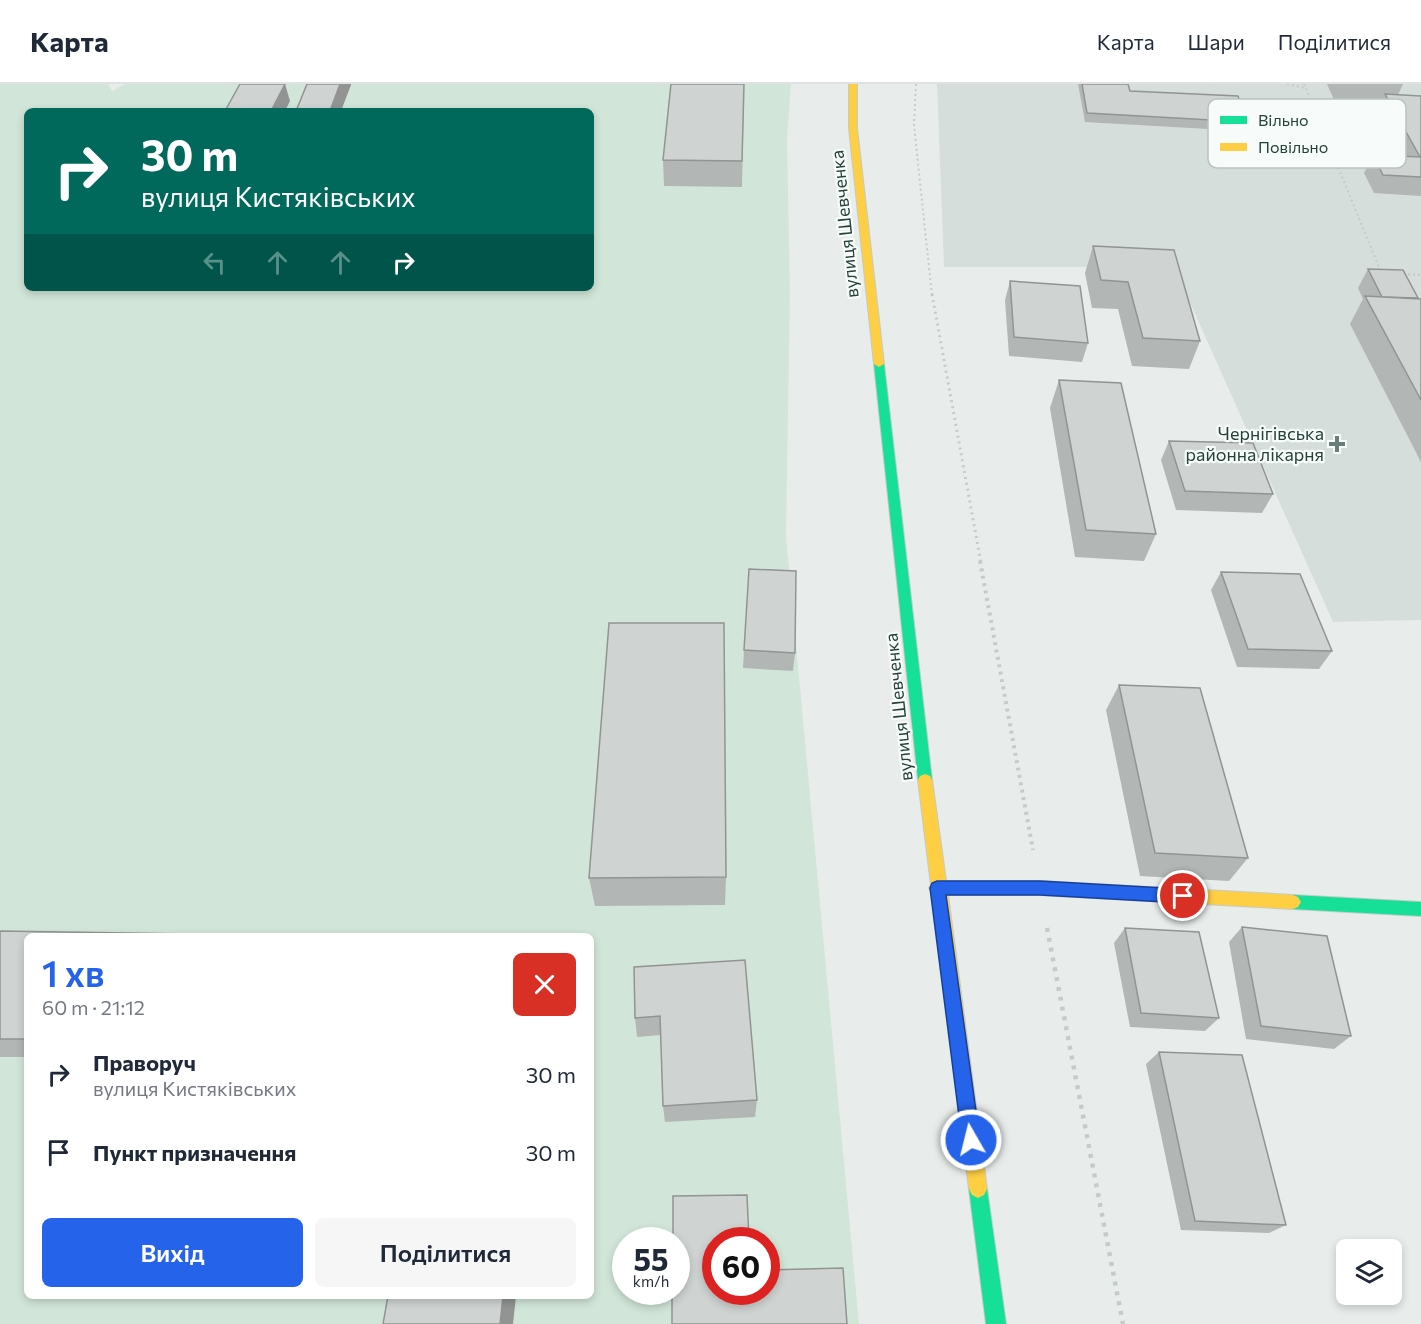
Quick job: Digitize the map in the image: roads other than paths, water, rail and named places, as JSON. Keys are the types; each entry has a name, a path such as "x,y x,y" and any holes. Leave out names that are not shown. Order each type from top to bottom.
{"main road":[{"name":"вулиця Шевченка","path":"853,84 853,128 937,888 996,1324"},
{"path":"937,888 1040,888 1421,909"}],"place":[{"name":"Чернігівська районна лікарня","path":"1337,444"}]}
